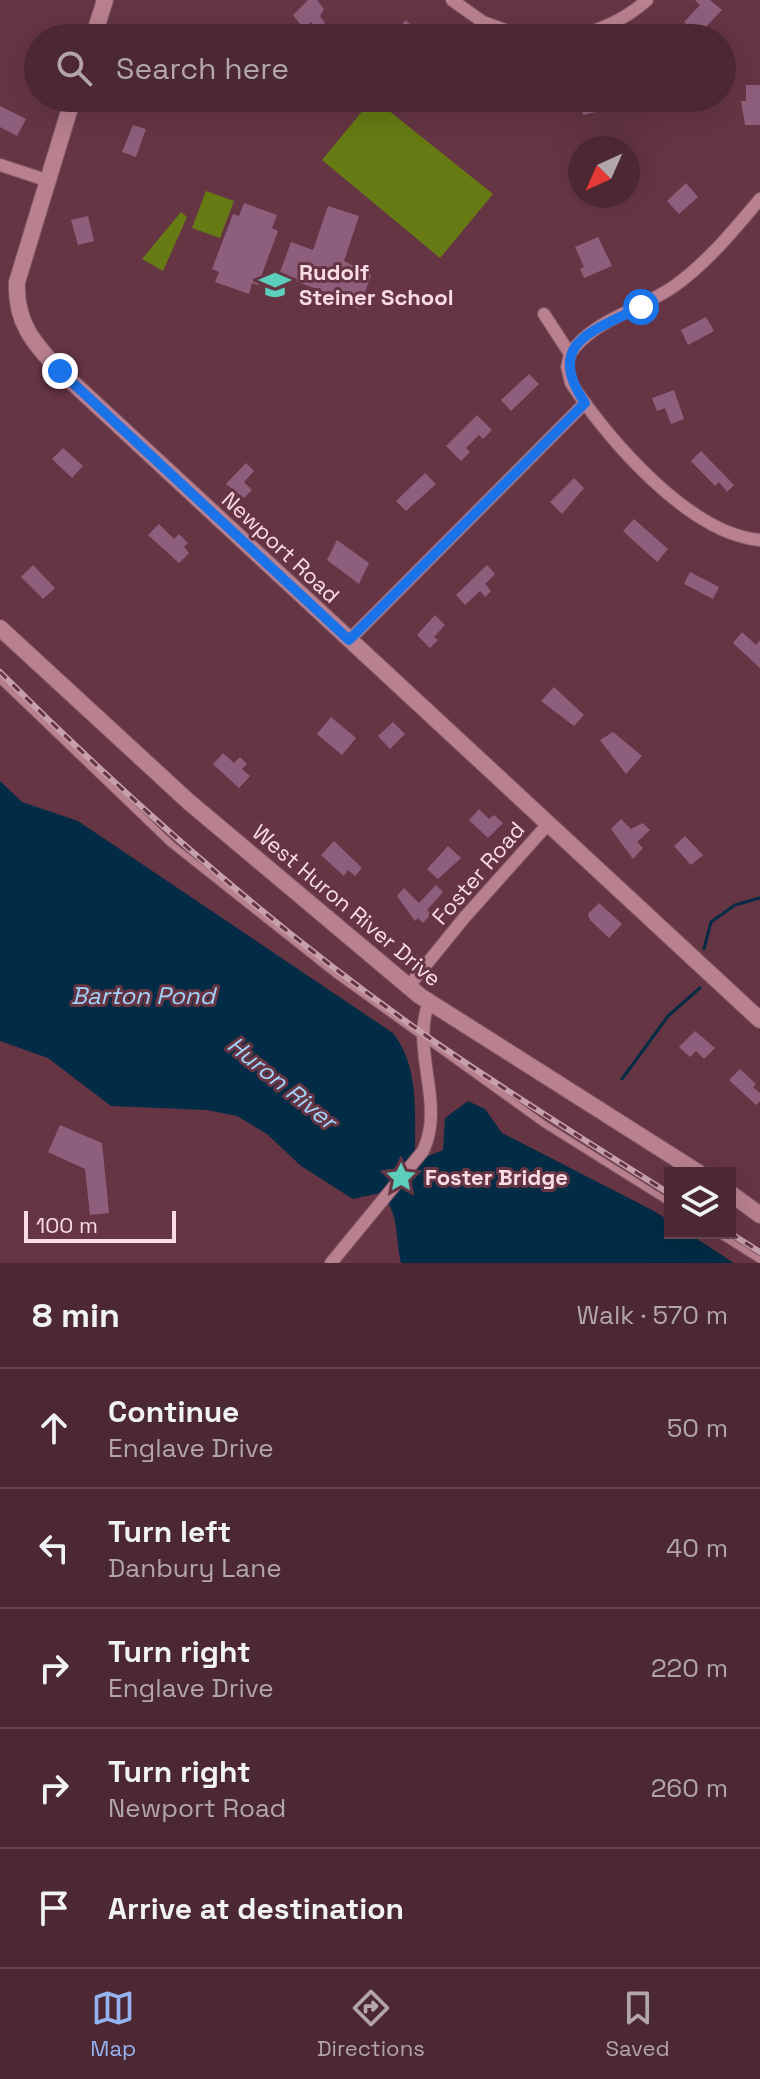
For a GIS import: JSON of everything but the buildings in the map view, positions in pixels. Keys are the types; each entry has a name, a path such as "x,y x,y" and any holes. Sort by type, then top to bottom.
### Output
{"street":[{"path":"97,24 105,0"},
{"path":"452,0 489,24"},
{"path":"610,24 647,0"},
{"name":"Newport Road","path":"68,112 17,282 16,301 27,333 60,371 760,1020"},
{"path":"0,165 46,180"},
{"path":"760,199 699,266 675,286 589,334 570,354 568,374 585,403 676,501 740,538 760,540"},
{"path":"544,314 570,354"},
{"path":"349,640 585,403"},
{"name":"West Huron River Drive","path":"0,628 201,812 408,987 690,1167"},
{"name":"Foster Road","path":"408,987 548,824"},
{"path":"331,1263 423,1151 432,1123 423,1040 429,1002"},
{"path":"736,1195 760,1198"},
{"path":"736,1198 760,1215"}],"lane":[{"path":"0,680 171,844 423,1040 544,1124 664,1199"},
{"path":"727,1239 760,1260"}],"green space":[{"path":"361,112 390,112 493,194 440,258 322,160"},
{"path":"206,191 234,201 220,238 192,228"},
{"path":"181,212 187,217 163,271 142,259"}],"water":[{"name":"Barton Pond","path":"0,781 22,802 78,821 393,1033 411,1075 415,1105 415,1151 423,1158 443,1150 445,1118 468,1101 485,1109 502,1133 664,1217 664,1239 697,1239 734,1263 401,1263 394,1217 380,1193 353,1199 301,1166 267,1134 237,1116 207,1110 111,1106 48,1058 0,1041"}],"waterway":[{"path":"704,949 711,922 735,905 760,898"},
{"path":"622,1079 668,1016 700,988"}],"railway":[{"path":"0,672 152,816 313,952 455,1056 664,1190"},
{"path":"736,1237 760,1252"}],"place":[{"name":"Rudolf Steiner School","path":"275,285"},
{"name":"Foster Bridge","path":"401,1177"}],"route":[{"path":"60,371 349,640 585,403 568,374 568,359 575,346 589,334 641,307"}],"water label":[{"name":"Huron River","path":"282,1083"}]}
